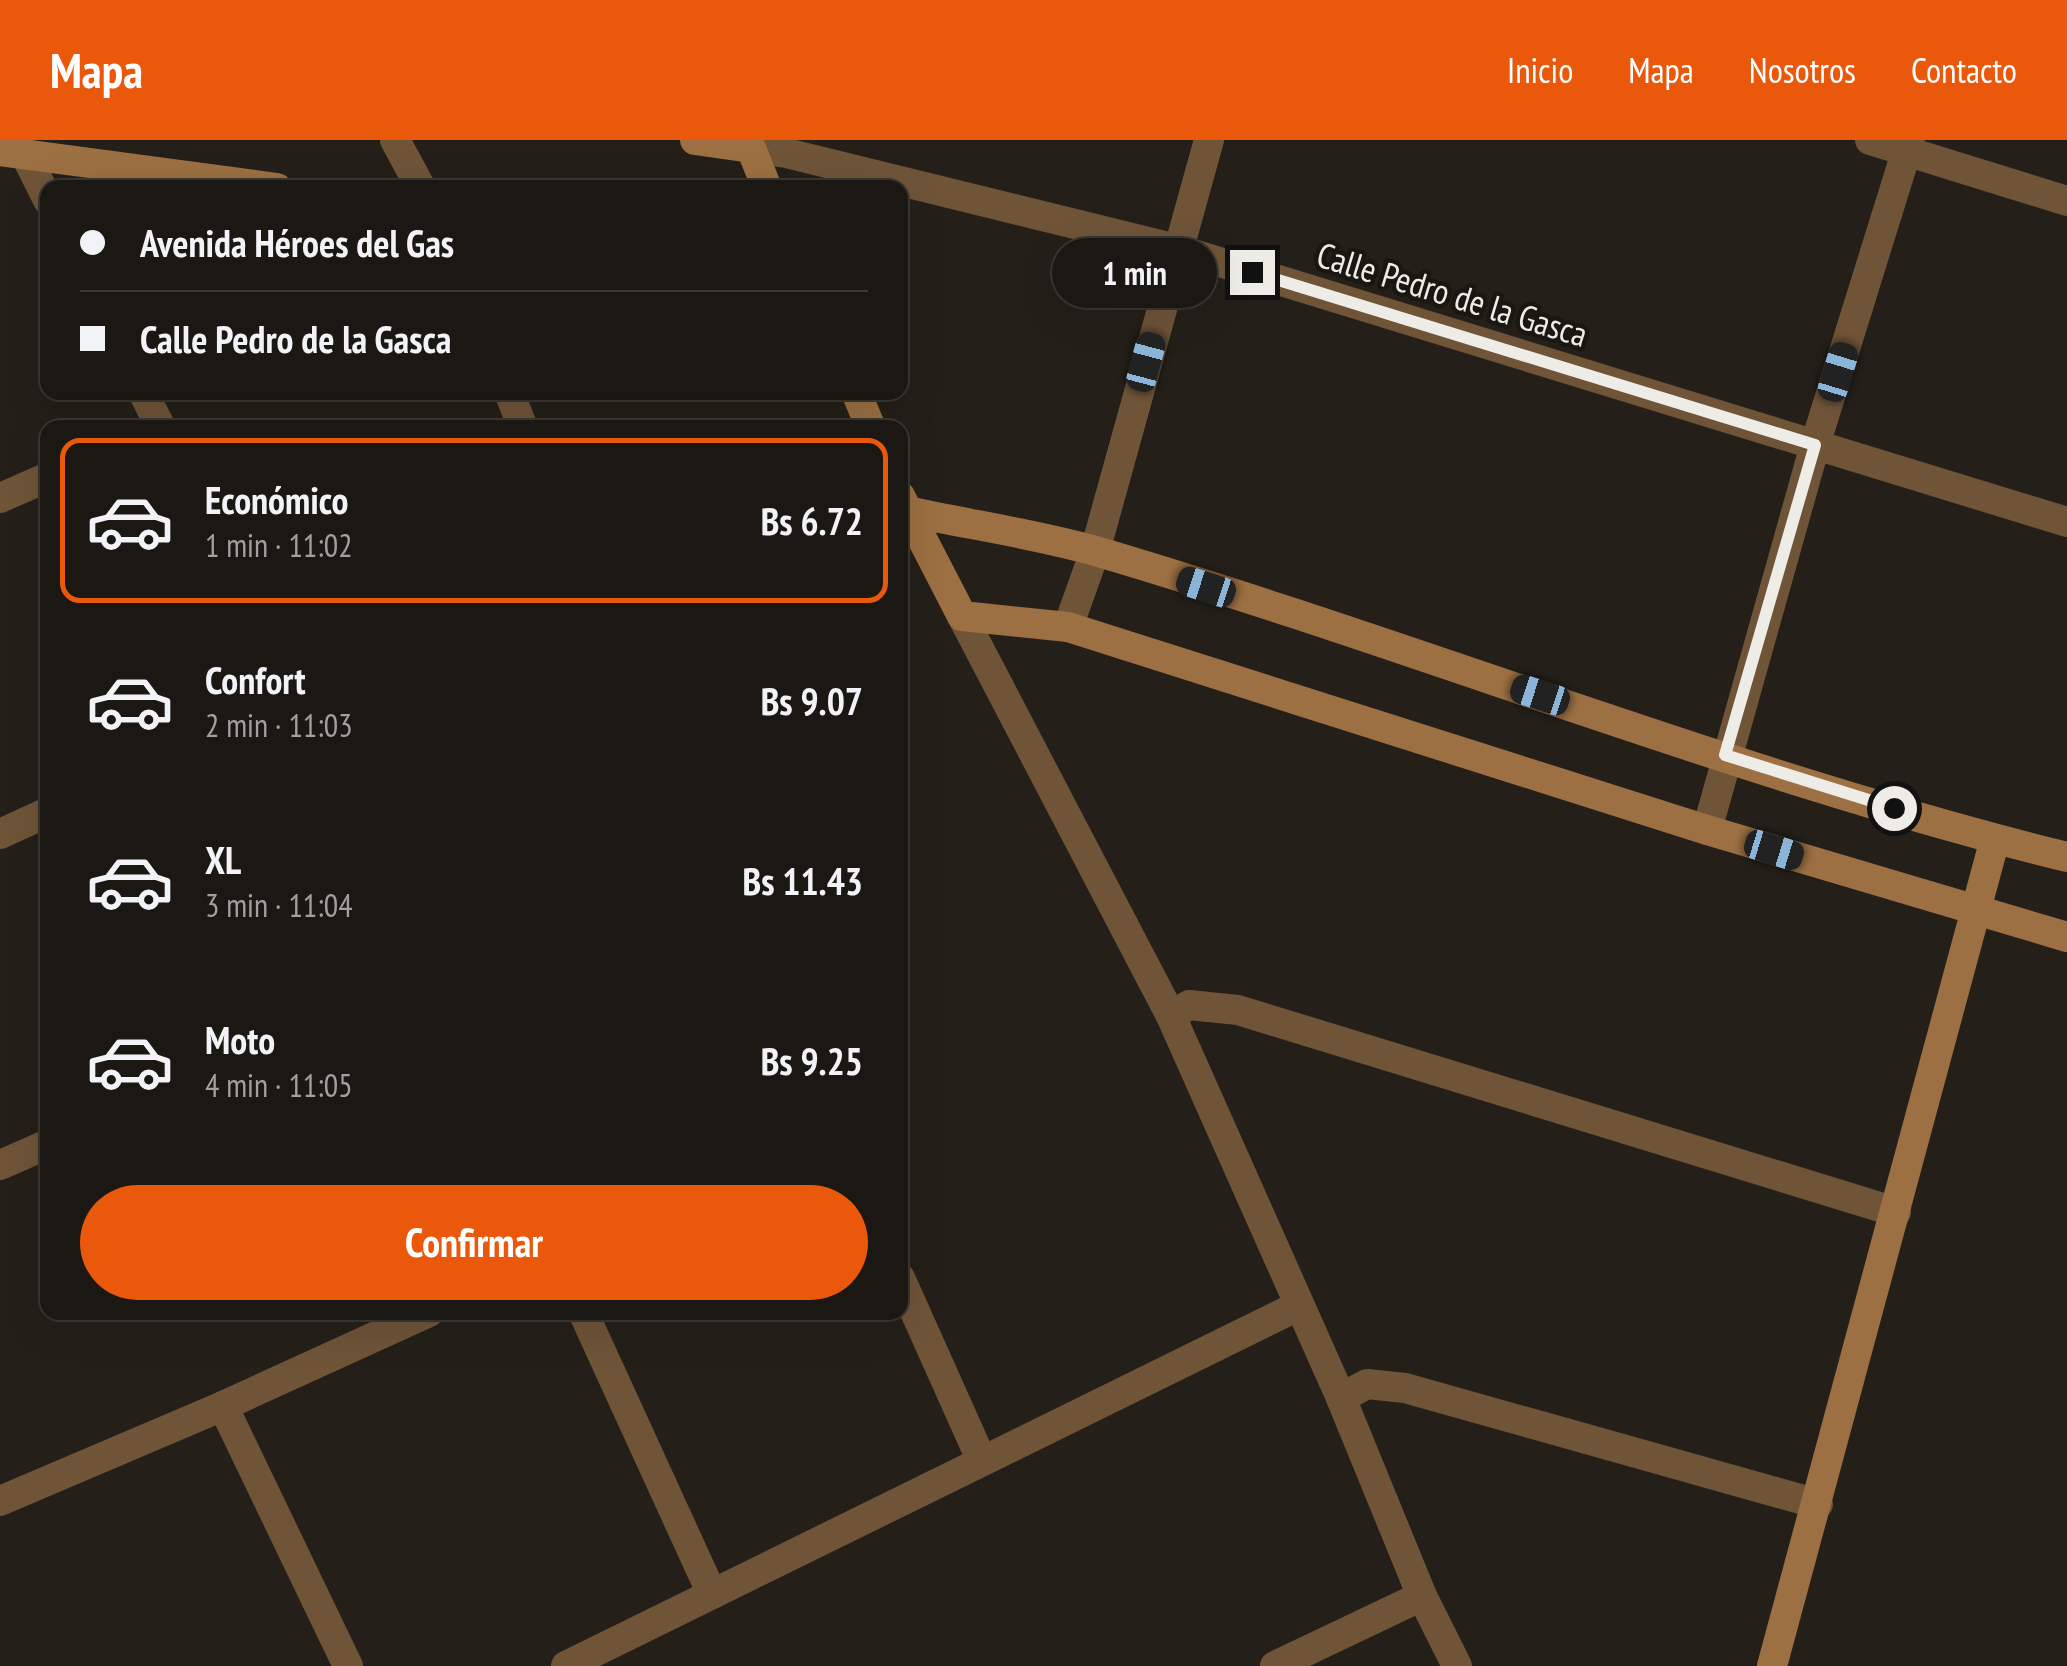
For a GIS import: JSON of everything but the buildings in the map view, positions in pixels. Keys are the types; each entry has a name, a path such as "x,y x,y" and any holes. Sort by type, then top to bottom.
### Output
{"street":[{"path":"395,140 417,180"},
{"path":"696,140 748,144 764,180"},
{"path":"1068,627 1095,551 1209,140"},
{"path":"1870,140 1909,146 2067,200"},
{"name":"Calle Pedro de la Gasca","path":"748,144 899,180"},
{"path":"1707,830 1815,445 1909,146"},
{"path":"14,148 224,180"},
{"path":"14,148 40,188"},
{"name":"Calle Pedro de la Gasca","path":"908,182 1177,249 2067,522"},
{"path":"0,498 40,480"},
{"path":"908,505 1095,551 1725,755 1995,839 2067,857"},
{"path":"908,513 1171,1016 1341,1398 1422,1596 1457,1666"},
{"path":"962,616 1068,627 1707,830 2067,937"},
{"path":"0,834 40,816"},
{"path":"1772,1666 1995,839"},
{"path":"1171,1016 1189,1005 1238,1010 1896,1212"},
{"path":"0,1166 40,1148"},
{"path":"908,1296 981,1459"},
{"path":"566,1666 1298,1306"},
{"path":"0,1501 411,1320"},
{"path":"587,1320 712,1594"},
{"path":"1341,1398 1367,1384 1405,1388 1818,1504"},
{"path":"222,1406 348,1666"},
{"path":"1275,1666 1422,1596"}],"route":[{"path":"1252,272 1815,445 1725,755 1894,808"}]}
